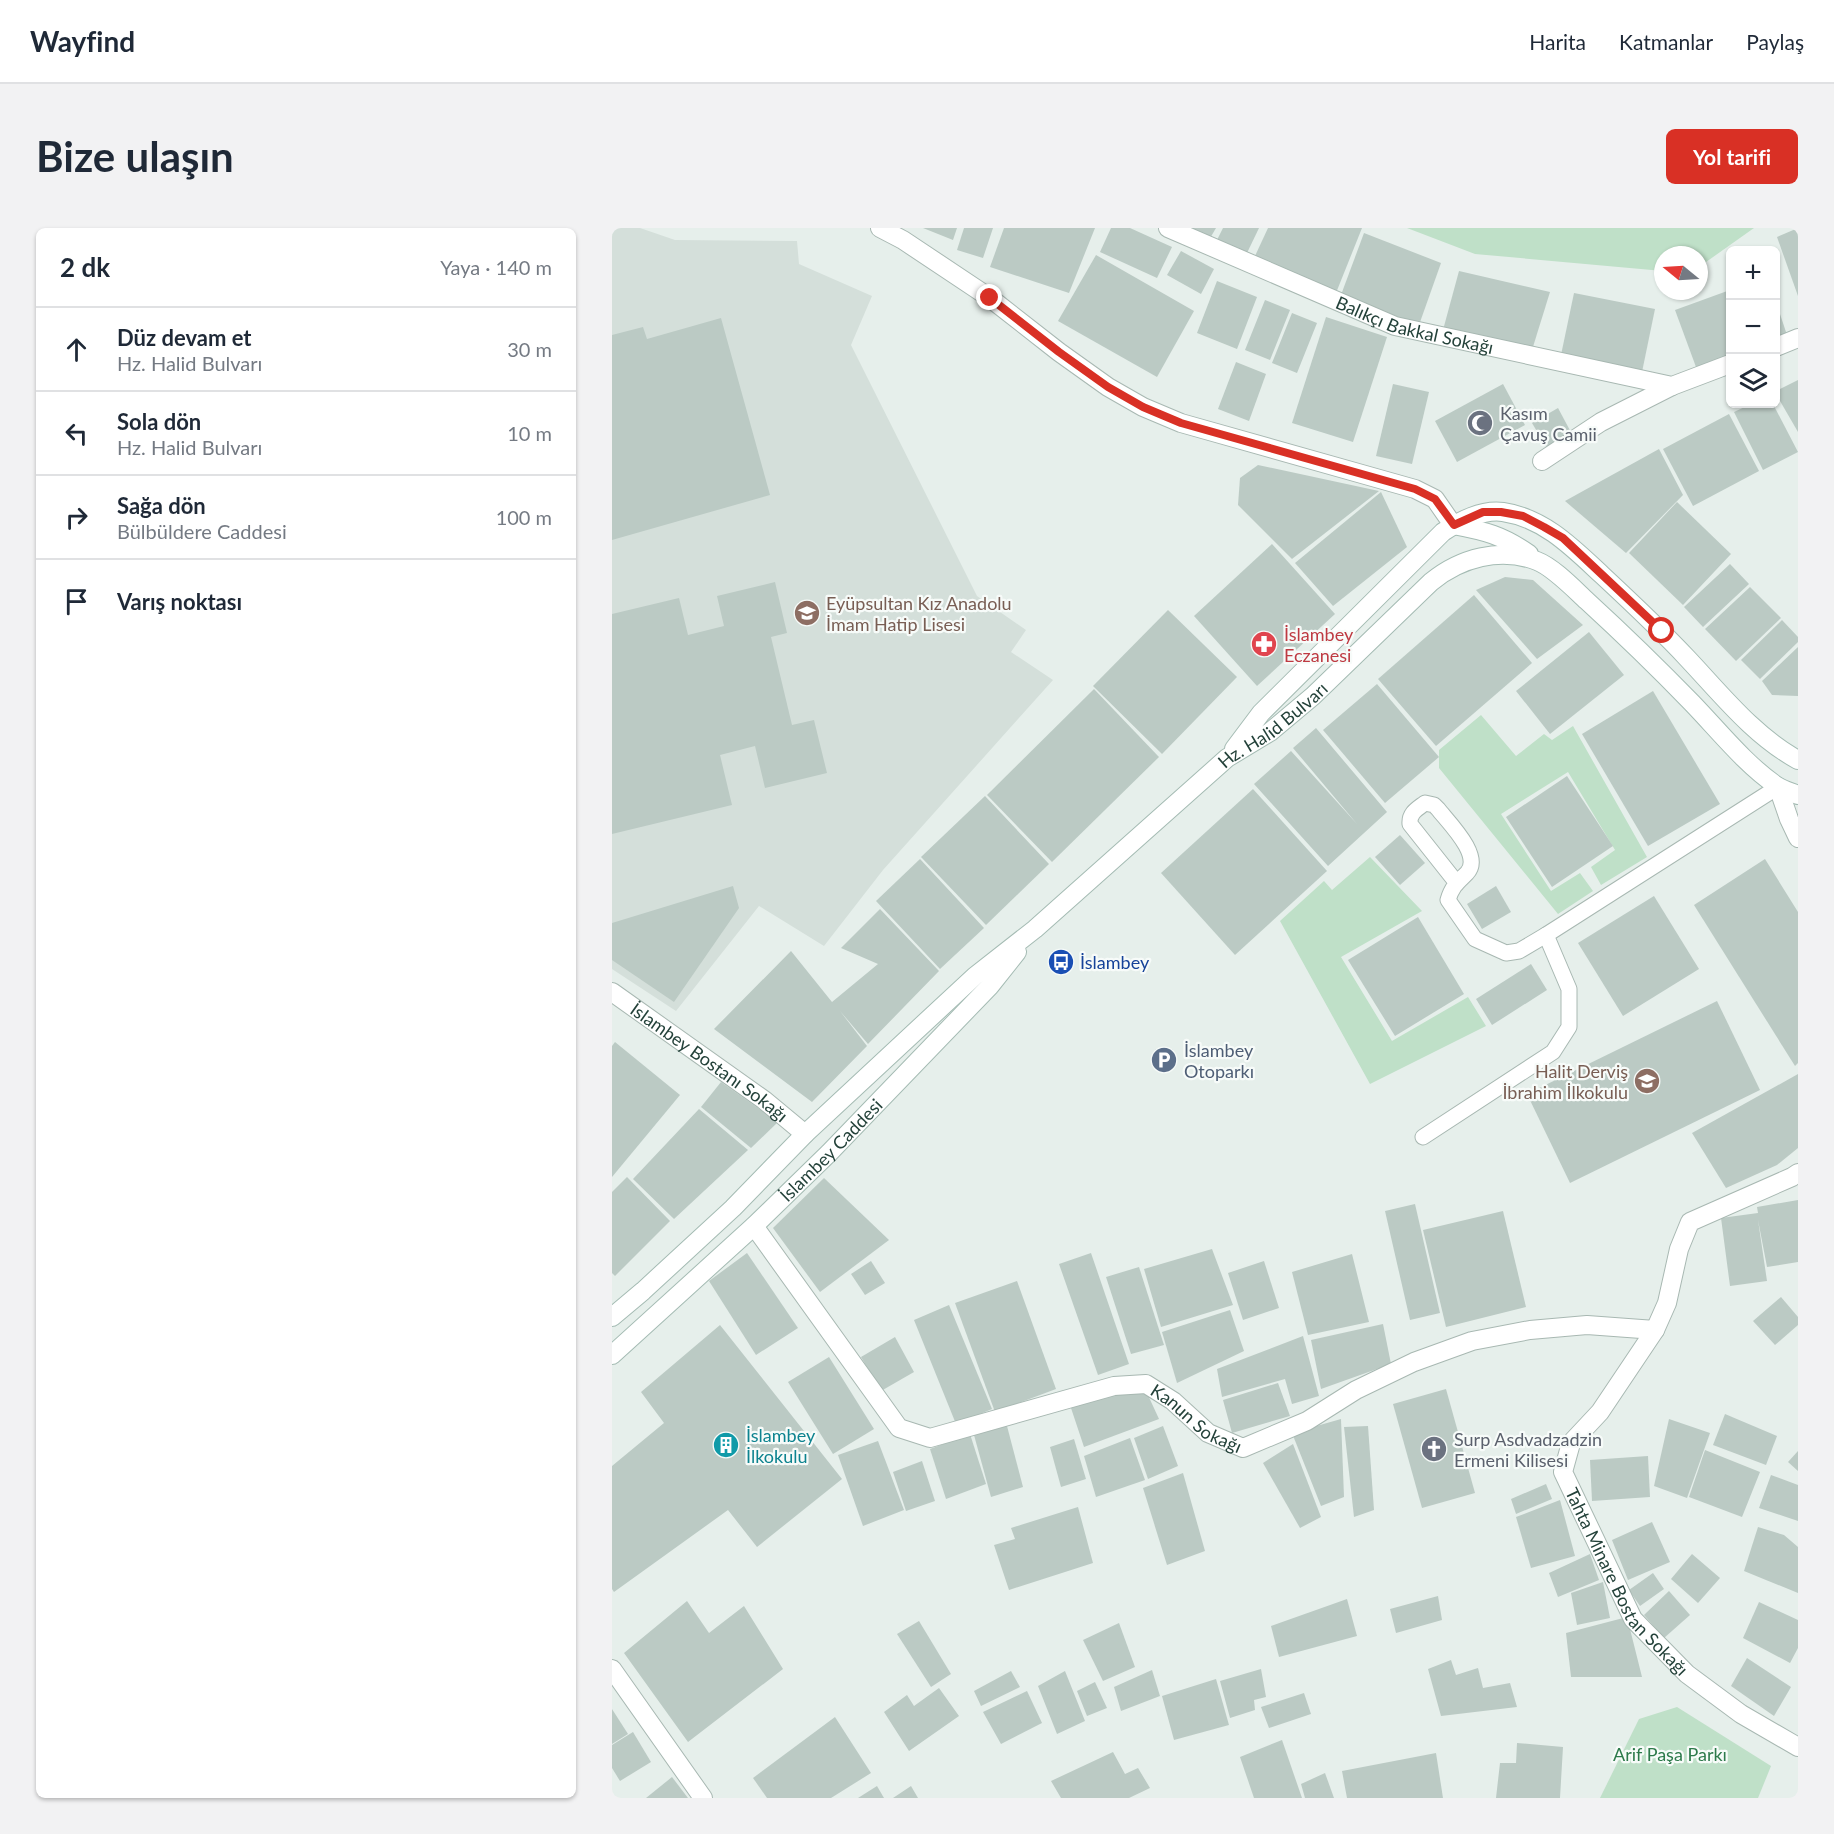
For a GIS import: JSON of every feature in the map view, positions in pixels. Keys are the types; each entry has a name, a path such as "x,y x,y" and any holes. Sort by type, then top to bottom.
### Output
{"street":[{"path":"880,228 903,240 990,298 1108,387 1143,407 1181,423 1415,489 1435,499 1454,525 1489,531 1516,545 1540,562"},
{"name":"Balıkçı Bakkal Sokağı","path":"1173,230 1395,326 1672,386"},
{"path":"1780,345 1798,338"},
{"path":"1542,461 1601,422 1672,386 1726,366"},
{"name":"Hz. Halid Bulvarı","path":"1227,758 1261,713 1427,546 1454,525 1483,512 1501,512 1523,516 1563,538 1662,631 1763,736 1798,761"},
{"name":"Hz. Halid Bulvarı","path":"1227,758 1270,732 1313,696 1445,570 1464,561 1511,554 1540,562 1575,590 1631,641 1743,757 1778,787 1798,795"},
{"name":"İslambey Caddesi","path":"612,1317 732,1208 805,1134 975,976 1035,929 1227,758"},
{"path":"1798,761 1778,787 1798,838"},
{"name":"İslambey Caddesi","path":"612,1354 754,1226 829,1153 990,986 1035,929"},
{"name":"İslambey Bostanı Sokağı","path":"612,992 764,1100 829,1153"},
{"name":"Tahta Minare Bostan Sokağı","path":"1798,1173 1792,1178 1690,1222 1679,1249 1667,1303 1655,1330 1600,1412 1571,1443 1563,1472 1633,1619 1687,1674 1741,1714 1798,1747"},
{"name":"Kanun Sokağı","path":"754,1226 899,1428 930,1438 1114,1386 1146,1383 1173,1401 1208,1433 1243,1448 1307,1421 1356,1390 1414,1362 1472,1341 1530,1330 1587,1325 1655,1330"},
{"path":"612,1669 703,1798"}],"lane":[{"path":"1456,882 1410,824 1413,813 1425,803 1438,808 1470,851 1469,872 1456,882 1450,891 1448,900 1475,939 1506,953 1518,951 1546,935 1778,787"},
{"path":"1423,1137 1553,1052 1569,1026 1569,989 1546,935"}],"shaded area":[{"name":"Eyüpsultan Kız Anadolu İmam Hatip Lisesi","path":"612,228 640,228 675,240 797,241 799,264 872,296 851,345 977,596 1026,630 1011,652 1053,680 883,870 824,946 759,906 676,1011 612,969"}],"green space":[{"path":"1407,228 1754,228 1708,261 1708,246 1654,246 1654,270 1475,254"},
{"path":"1481,715 1516,756 1544,734 1552,740 1573,726 1647,857 1601,885 1591,867 1615,850 1568,772 1501,814 1551,891 1580,873 1593,891 1558,914 1439,768 1439,750"},
{"path":"1370,857 1422,911 1341,957 1392,1041 1468,997 1486,1026 1370,1084 1280,921 1324,881 1332,890"},
{"name":"Arif Paşa Parkı","path":"1677,1707 1771,1766 1758,1798 1600,1798 1639,1719"}],"building":[{"path":"923,228 957,228 953,240"},
{"path":"964,228 993,228 983,258 957,250"},
{"path":"1004,228 1095,228 1069,293 990,267"},
{"path":"1111,228 1130,228 1172,247 1157,278 1100,252"},
{"path":"1188,228 1216,228 1209,240"},
{"path":"1223,228 1259,228 1247,253 1217,240"},
{"path":"1268,228 1362,228 1336,293 1255,256"},
{"path":"1798,228 1798,296 1777,237"},
{"path":"1364,233 1441,263 1419,325 1341,295"},
{"path":"1181,251 1214,269 1201,294 1167,275"},
{"path":"1096,255 1194,311 1157,377 1058,321"},
{"path":"1459,271 1550,292 1532,350 1443,330"},
{"path":"1217,281 1257,297 1237,349 1197,333"},
{"path":"1726,291 1726,356 1696,367 1675,310 1708,300 1708,298"},
{"path":"1574,293 1655,309 1642,372 1561,355"},
{"path":"1265,300 1290,310 1270,360 1245,350"},
{"path":"1292,313 1317,323 1297,373 1272,363"},
{"path":"1780,314 1787,335 1780,338"},
{"path":"1326,317 1387,337 1353,442 1292,423"},
{"path":"721,318 770,495 612,540 612,335 643,327 647,339"},
{"path":"1236,362 1266,374 1249,421 1218,409"},
{"path":"1798,380 1798,432 1780,401 1780,389"},
{"path":"1393,384 1429,392 1412,464 1376,456"},
{"name":"Kasım Çavuş Camii","path":"1503,384 1525,425 1457,462 1435,421"},
{"path":"1558,408 1573,436 1548,450 1532,423"},
{"path":"1742,408 1775,408 1798,452 1763,470 1734,412"},
{"path":"1729,414 1759,471 1693,506 1663,449"},
{"path":"1659,449 1683,495 1626,553 1565,501"},
{"path":"1258,465 1379,491 1292,559 1238,505 1240,478"},
{"path":"1381,492 1407,547 1333,606 1295,563"},
{"path":"1677,502 1731,554 1683,605 1629,553"},
{"path":"1272,544 1335,614 1257,686 1194,616"},
{"path":"1730,564 1749,584 1703,627 1684,607"},
{"path":"1505,577 1533,580 1583,625 1537,659 1476,590"},
{"path":"775,582 787,633 771,637 792,725 814,720 827,773 765,788 755,746 720,755 732,805 612,834 612,614 679,598 688,635 724,626 717,596"},
{"path":"1750,587 1781,618 1736,661 1705,629"},
{"path":"1474,595 1532,663 1436,746 1378,679"},
{"path":"1168,610 1237,677 1162,754 1093,686"},
{"path":"1782,620 1798,637 1798,642 1760,679 1741,660"},
{"path":"1589,632 1624,675 1550,734 1516,691"},
{"path":"1798,647 1798,696 1772,695 1762,681"},
{"path":"1377,684 1439,757 1385,803 1323,730"},
{"path":"1094,689 1159,757 1052,862 987,795"},
{"path":"1653,691 1720,804 1648,846 1582,734"},
{"path":"1316,728 1387,812 1328,866 1254,784 1291,751 1357,824 1293,748"},
{"path":"1567,776 1613,846 1552,887 1506,817"},
{"path":"1253,789 1327,871 1235,955 1161,873"},
{"path":"985,796 1049,864 986,925 921,857"},
{"path":"1400,835 1425,863 1400,885 1375,857"},
{"path":"920,859 984,928 940,969 876,901"},
{"path":"1765,859 1798,912 1798,1063 1795,1066 1694,905"},
{"path":"733,886 739,908 674,1002 612,960 612,923"},
{"path":"1496,886 1511,912 1482,929 1467,904"},
{"path":"1654,896 1699,969 1623,1016 1578,943"},
{"path":"880,909 939,971 868,1044 840,1011 867,1046 812,1102 714,1029 791,951 832,1002 878,964 841,948"},
{"path":"1418,917 1464,994 1395,1036 1348,960"},
{"path":"1531,964 1547,990 1492,1025 1476,999"},
{"path":"1717,1001 1760,1090 1570,1183 1527,1094"},
{"path":"615,1042 680,1095 612,1177 612,1046"},
{"path":"1798,1074 1798,1148 1777,1165 1726,1188 1692,1133"},
{"path":"721,1082 778,1122 751,1148 701,1107"},
{"path":"699,1109 748,1150 674,1219 633,1179"},
{"path":"627,1177 670,1221 615,1276 612,1273 612,1192"},
{"path":"824,1178 889,1240 820,1292 773,1228"},
{"path":"1798,1200 1798,1262 1767,1267 1758,1220 1767,1281 1730,1286 1721,1218 1758,1213 1757,1207"},
{"path":"1415,1204 1440,1313 1410,1320 1385,1211"},
{"path":"1503,1211 1526,1307 1446,1327 1423,1230"},
{"path":"1212,1249 1233,1305 1161,1327 1144,1269"},
{"path":"747,1253 798,1328 756,1355 709,1281"},
{"path":"1091,1253 1129,1364 1098,1375 1059,1264"},
{"path":"1352,1254 1369,1322 1308,1335 1292,1272"},
{"path":"871,1261 885,1283 865,1295 851,1274"},
{"path":"1264,1261 1279,1308 1243,1320 1228,1273"},
{"path":"1139,1267 1164,1345 1131,1354 1106,1277"},
{"path":"1017,1281 1056,1389 995,1412 955,1303"},
{"path":"1781,1297 1798,1317 1798,1325 1775,1345 1753,1321"},
{"path":"949,1305 992,1409 956,1424 914,1320"},
{"path":"1230,1310 1244,1351 1177,1383 1162,1332"},
{"path":"1383,1324 1391,1364 1321,1389 1311,1340"},
{"name":"İslambey İlkokulu","path":"720,1325 842,1479 757,1547 728,1510 614,1592 612,1589 612,1466 664,1423 641,1392"},
{"path":"1303,1336 1319,1396 1292,1404 1285,1379 1222,1397 1217,1369"},
{"path":"895,1337 914,1372 881,1391 861,1357"},
{"path":"829,1357 874,1429 833,1454 788,1382"},
{"path":"1278,1383 1290,1416 1232,1433 1223,1400"},
{"name":"Surp Asdvadzadzin Ermeni Kilisesi","path":"1446,1389 1475,1493 1422,1508 1393,1404"},
{"path":"1116,1390 1147,1393 1159,1419 1084,1447 1070,1405"},
{"path":"1725,1414 1777,1436 1766,1465 1713,1445"},
{"path":"1341,1419 1344,1497 1321,1506 1292,1433"},
{"path":"1669,1419 1710,1433 1687,1498 1654,1486"},
{"path":"1007,1426 1023,1487 991,1497 974,1435"},
{"path":"1163,1426 1178,1466 1148,1479 1134,1438"},
{"path":"1368,1426 1374,1510 1354,1517 1344,1427"},
{"path":"970,1434 986,1484 946,1499 930,1449"},
{"path":"1130,1438 1145,1480 1096,1497 1084,1456"},
{"path":"1074,1439 1086,1479 1061,1487 1050,1447"},
{"path":"878,1441 904,1510 863,1526 838,1455"},
{"path":"1293,1444 1321,1517 1300,1528 1263,1463"},
{"path":"1705,1450 1760,1472 1742,1517 1689,1497"},
{"path":"1798,1451 1798,1471 1788,1462"},
{"path":"1648,1456 1650,1497 1592,1501 1590,1460"},
{"path":"922,1461 935,1501 906,1511 893,1472"},
{"path":"1183,1473 1205,1551 1167,1565 1143,1488"},
{"path":"1771,1475 1798,1485 1798,1521 1759,1508"},
{"path":"1546,1484 1552,1499 1516,1514 1511,1499"},
{"path":"1560,1500 1575,1556 1531,1568 1516,1517"},
{"path":"1078,1507 1093,1563 1009,1590 994,1545 1015,1539 1011,1528"},
{"path":"1652,1522 1670,1562 1628,1580 1612,1540"},
{"path":"1758,1527 1784,1535 1798,1547 1798,1593 1744,1571"},
{"path":"1590,1554 1599,1580 1558,1597 1549,1573"},
{"path":"1692,1554 1720,1578 1698,1603 1671,1579"},
{"path":"1653,1573 1664,1589 1640,1606 1629,1590"},
{"path":"1603,1582 1610,1618 1577,1625 1571,1593"},
{"path":"1669,1591 1690,1615 1664,1638 1644,1615"},
{"path":"1438,1596 1442,1620 1396,1633 1390,1609"},
{"path":"1347,1599 1357,1636 1279,1657 1271,1626"},
{"path":"687,1601 709,1633 744,1606 783,1669 688,1742 624,1653"},
{"path":"1759,1602 1798,1620 1798,1648 1790,1663 1743,1638"},
{"path":"1627,1617 1642,1677 1571,1677 1566,1633"},
{"path":"919,1621 951,1674 931,1687 897,1634"},
{"path":"1119,1623 1135,1667 1103,1681 1083,1640"},
{"path":"1747,1658 1791,1687 1774,1716 1731,1686"},
{"path":"1451,1660 1456,1675 1478,1668 1483,1688 1510,1683 1517,1707 1441,1716 1428,1669"},
{"path":"1261,1669 1266,1697 1254,1700 1255,1710 1230,1718 1220,1681"},
{"path":"1152,1670 1160,1696 1121,1711 1114,1687"},
{"path":"1011,1671 1020,1687 981,1706 974,1691"},
{"path":"1065,1671 1085,1721 1057,1734 1038,1686"},
{"path":"1216,1679 1229,1725 1174,1740 1162,1696"},
{"path":"1095,1682 1107,1708 1087,1716 1077,1691"},
{"path":"939,1688 959,1716 909,1751 884,1712 907,1695 914,1706"},
{"path":"1027,1691 1042,1723 1001,1744 983,1712"},
{"path":"1304,1693 1311,1714 1269,1728 1261,1707"},
{"path":"612,1709 628,1734 612,1744"},
{"path":"835,1717 871,1773 831,1798 767,1798 753,1778"},
{"path":"633,1732 651,1762 620,1781 612,1768 612,1745"},
{"path":"1282,1740 1302,1798 1254,1798 1240,1757"},
{"path":"1517,1743 1563,1747 1560,1798 1496,1798 1500,1763 1516,1763"},
{"path":"1113,1752 1125,1774 1138,1768 1150,1788 1129,1798 1061,1798 1051,1781"},
{"path":"1436,1753 1443,1798 1347,1798 1342,1771"},
{"path":"1325,1773 1334,1798 1305,1798 1301,1784"},
{"path":"672,1777 688,1798 646,1798"},
{"path":"877,1786 884,1798 858,1798"},
{"path":"911,1786 918,1798 893,1798"}],"place":[{"name":"Kasım Çavuş Camii","path":"1480,423"},
{"name":"Eyüpsultan Kız Anadolu İmam Hatip Lisesi","path":"807,613"},
{"name":"İslambey Eczanesi","path":"1264,644"},
{"name":"İslambey","path":"1061,962"},
{"name":"İslambey Otoparkı","path":"1164,1060"},
{"name":"Halit Derviş İbrahim İlkokulu","path":"1647,1081"},
{"name":"İslambey İlkokulu","path":"726,1445"},
{"name":"Surp Asdvadzadzin Ermeni Kilisesi","path":"1434,1449"}],"route":[{"path":"990,298 1108,387 1143,407 1181,423 1415,489 1435,499 1454,525 1483,512 1523,516 1563,538 1662,631"}]}
